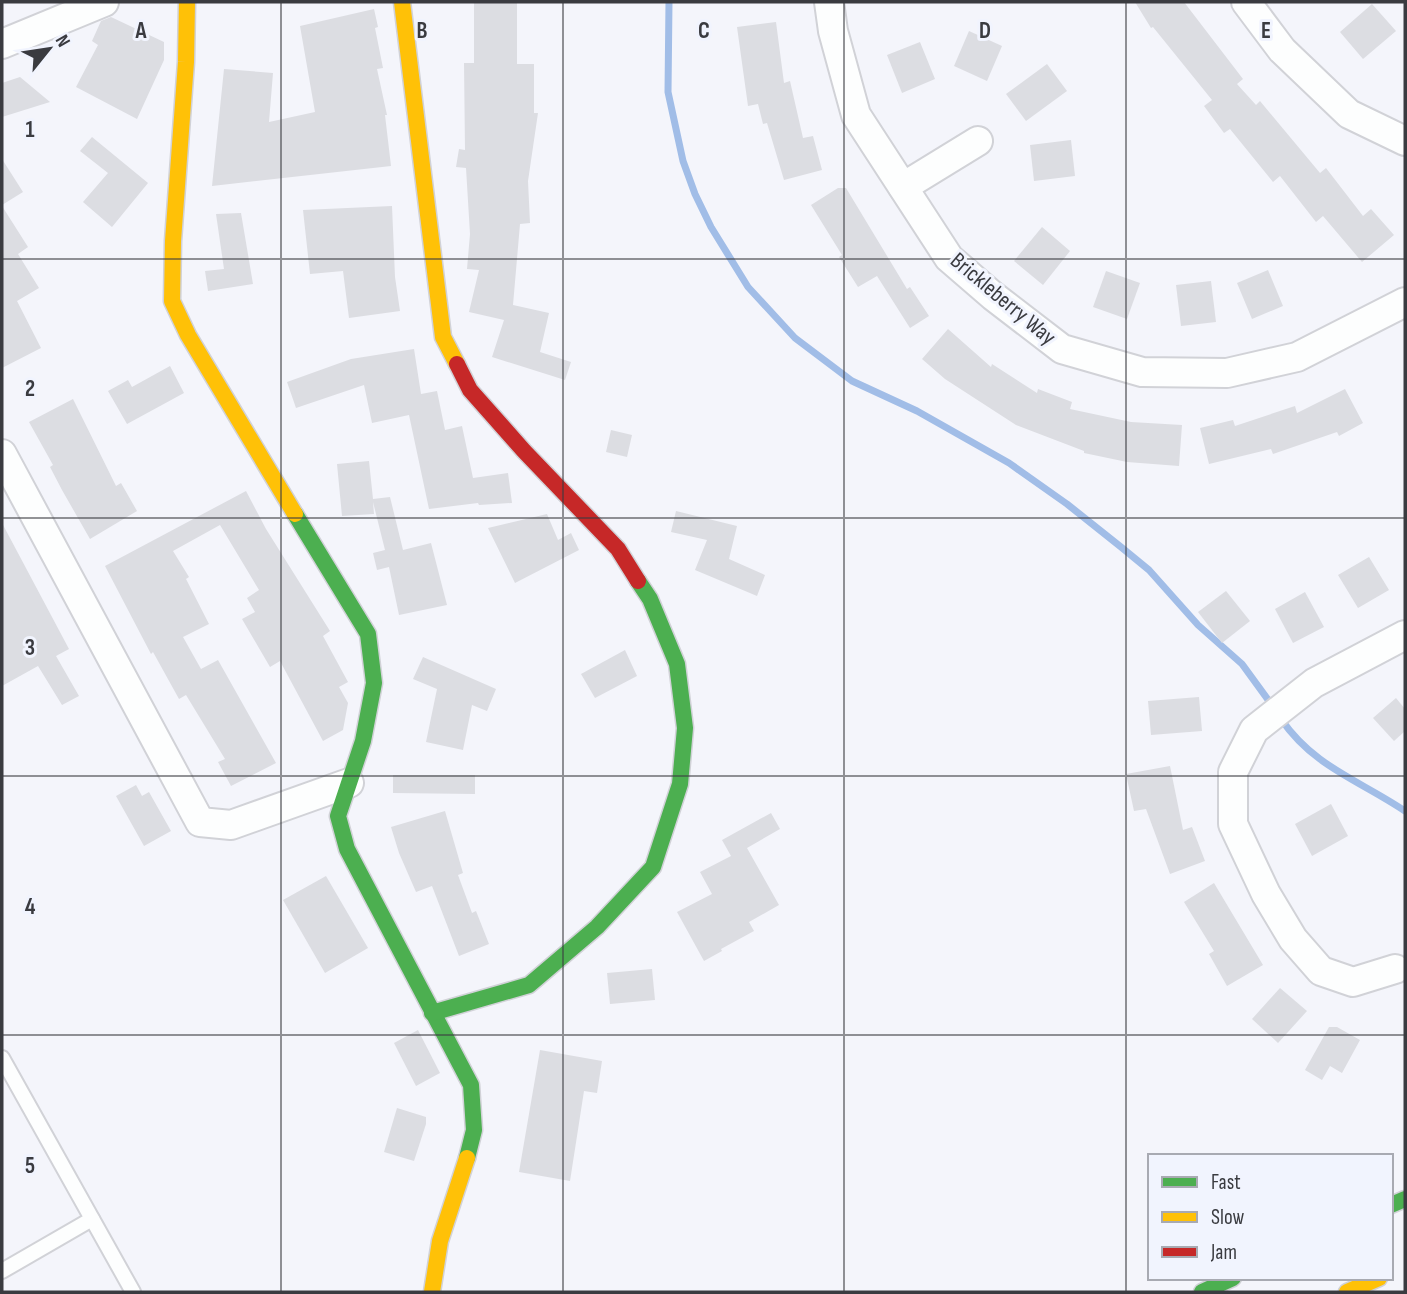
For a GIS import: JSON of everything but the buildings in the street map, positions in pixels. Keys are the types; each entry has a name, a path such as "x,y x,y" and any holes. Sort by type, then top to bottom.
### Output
{"street":[{"path":"2,44 104,2"},
{"path":"187,2 172,300 188,335 230,407 368,634 374,683 363,741 338,816 347,849 471,1085 474,1130 440,1241 432,1292"},
{"path":"402,2 443,337 470,390 618,549 650,599 677,664 685,727 680,785 653,867 597,927 529,985 432,1013"},
{"name":"Brickleberry Way","path":"829,2 833,32 856,115 949,258 1062,349 1142,372 1227,373 1297,357 1405,302"},
{"path":"1246,2 1282,50 1349,114 1405,141"},
{"path":"903,187 978,141"},
{"path":"2,454 200,822 231,825 349,783"},
{"path":"1395,969 1353,982 1321,971 1293,939 1266,894 1233,824 1233,772 1254,730 1314,683 1405,635"},
{"path":"1202,1292 1229,1280"},
{"path":"1347,1292 1375,1280"}],"lane":[{"path":"2,1058 133,1292"},
{"path":"2,1271 92,1219"}],"waterway":[{"path":"669,2 668,92 683,161 711,227 748,287 795,338 852,381 917,411 1009,463 1121,547 1149,570 1198,625 1242,664 1274,708"},
{"path":"1281,719 1294,735 1323,761 1405,811"}],"traffic: fast":[{"path":"295,514 368,634 374,683 363,741 338,816 347,849 471,1085 474,1130 467,1158"},
{"path":"432,1013 529,985 597,927 653,867 680,784 685,728 677,664 650,599 638,581"},
{"path":"1393,1204 1405,1199"},
{"path":"1202,1292 1229,1280"}],"traffic: slow":[{"path":"187,2 172,301 188,335 295,514"},
{"path":"402,2 443,337 457,364"},
{"path":"432,1292 440,1241 467,1158"},
{"path":"1347,1292 1374,1280"}],"traffic: jam":[{"path":"457,364 470,390 618,549 638,581"}]}
